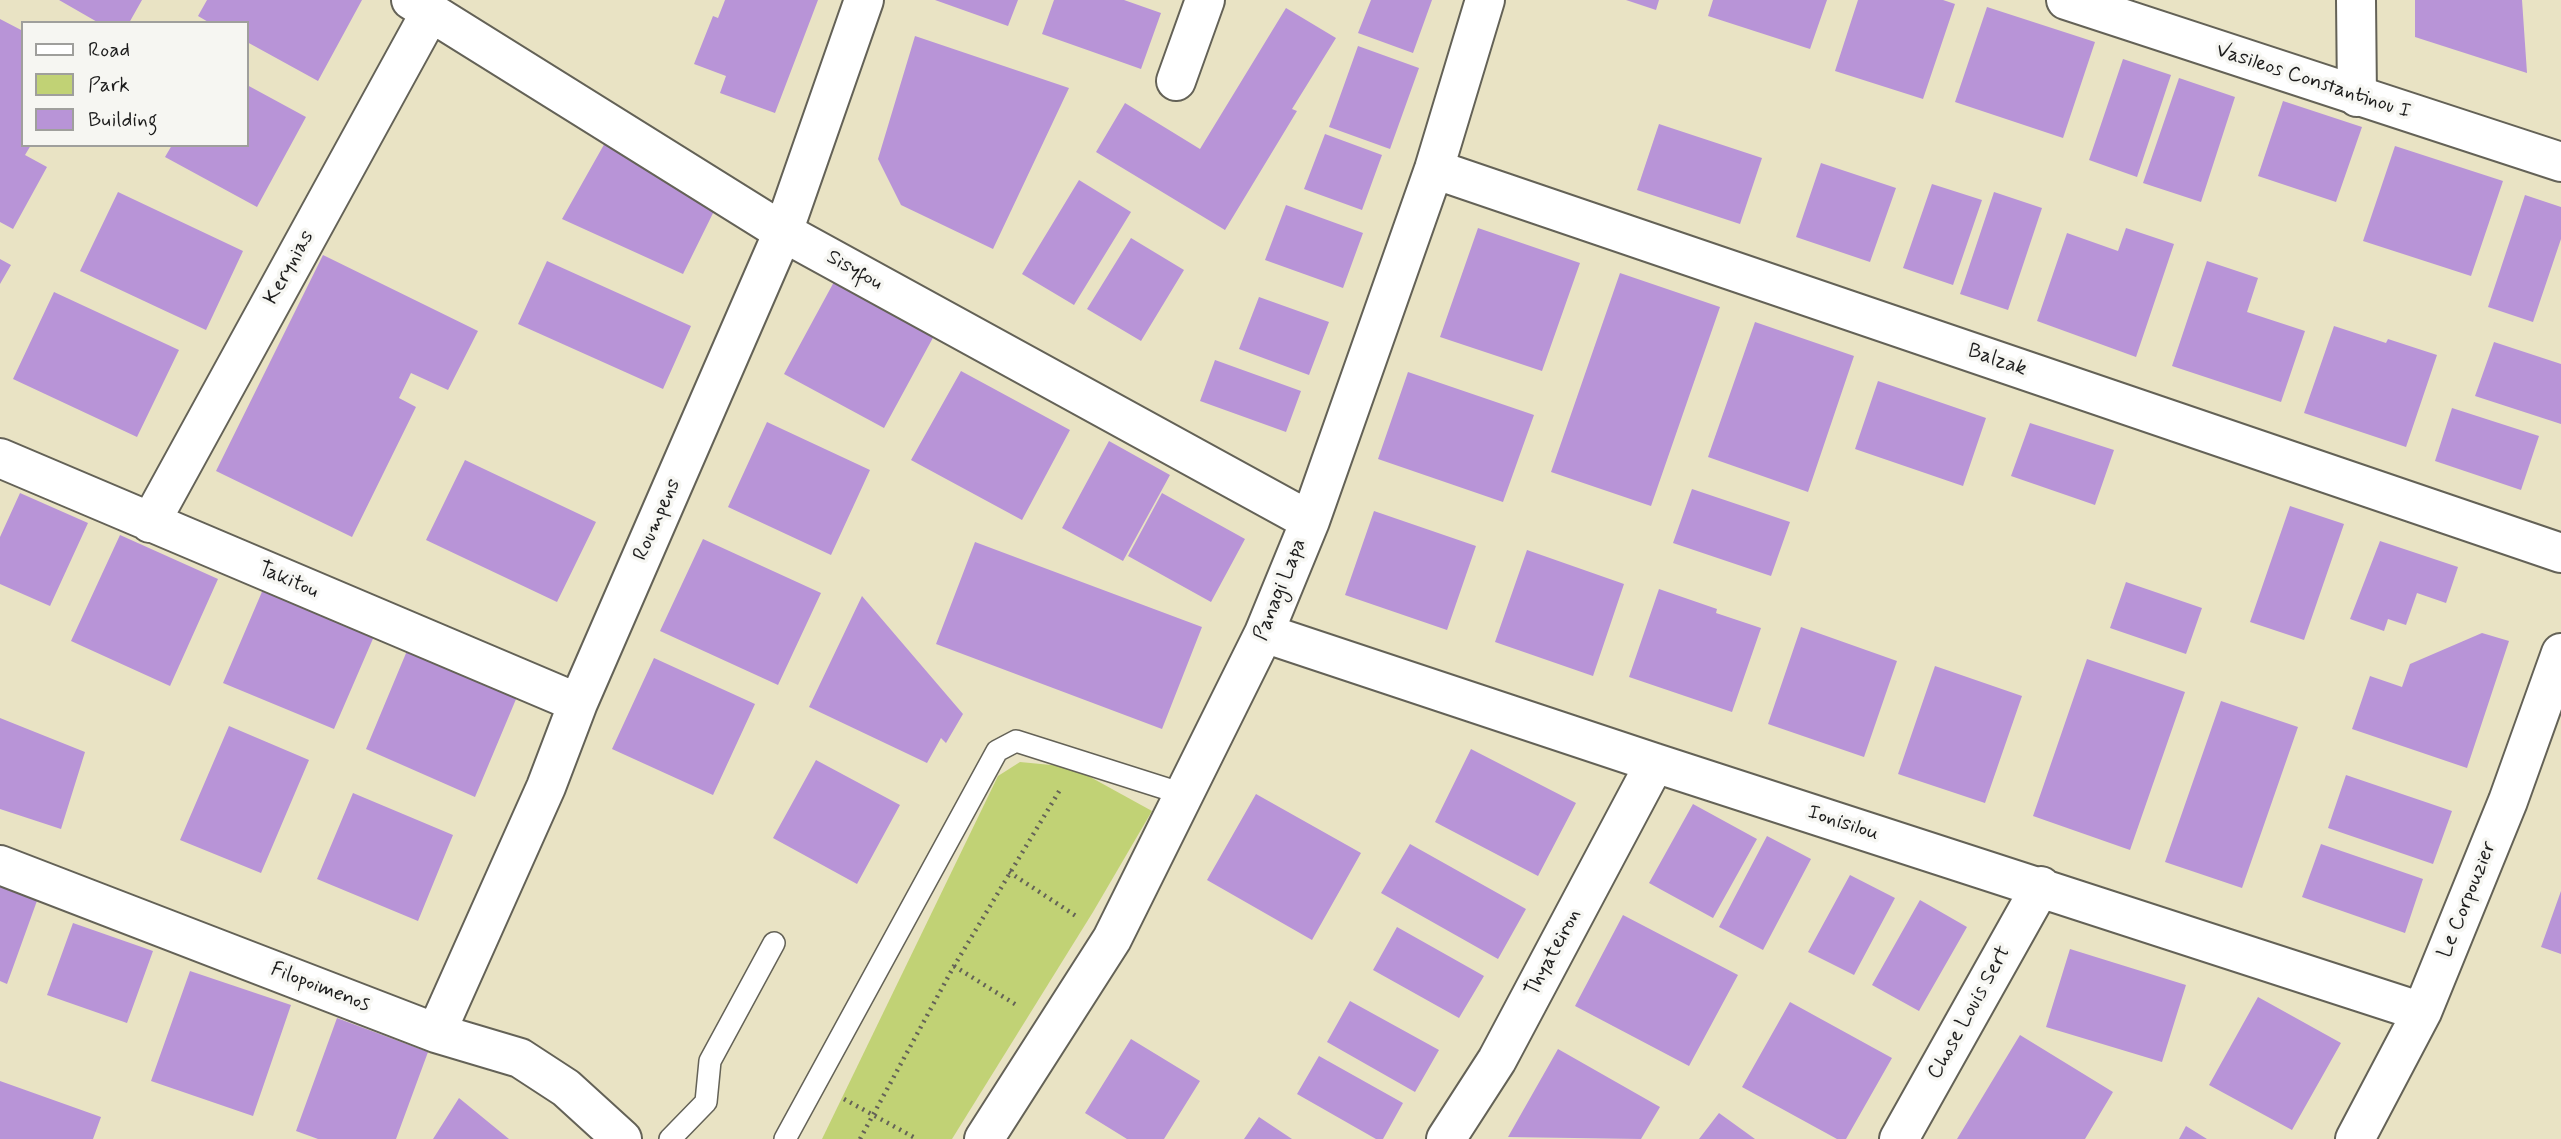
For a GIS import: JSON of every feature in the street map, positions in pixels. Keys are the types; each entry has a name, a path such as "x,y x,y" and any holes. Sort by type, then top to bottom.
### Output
{"street":[{"name":"Roumpens","path":"436,1033 546,787 578,703 783,232 864,0"},
{"path":"1176,81 1205,0"},
{"name":"Panagi Lapa","path":"985,1139 1112,939 1186,795 1264,633 1310,521 1434,169 1485,0"},
{"name":"Vasileos Constantinou I","path":"2066,0 2561,162"},
{"path":"2356,0 2357,97"},
{"name":"Sisyfou","path":"421,6 783,232 1310,521"},
{"name":"Kerynias","path":"150,523 421,6"},
{"name":"Balzak","path":"1434,169 2561,553"},
{"name":"Takitou","path":"0,458 578,703"},
{"name":"Ionisilou","path":"1264,633 1654,764 2422,1012"},
{"name":"Le Corpouzier","path":"2355,1139 2422,1012 2508,801 2561,653"},
{"name":"Thyateiron","path":"1446,1139 1497,1060 1654,764"},
{"name":"Filopoimenos","path":"0,865 436,1033 520,1058 566,1088 622,1139"},
{"name":"Chose Louis Sert","path":"1899,1139 2041,887"}],"lane":[{"path":"785,1139 997,751 1016,741 1186,795"},
{"path":"670,1139 706,1102 710,1061 774,943"}],"path":[{"path":"860,1139 954,966 1077,761"},
{"path":"1009,872 1112,939"},
{"path":"954,966 1056,1029"},
{"path":"816,1084 917,1139"}],"green space":[{"path":"1020,762 1072,767 1152,811 1093,912 952,1139 822,1139 998,776"}],"building":[{"path":"59,0 142,0 130,21 96,21"},
{"path":"207,0 362,0 318,81 248,43 248,21 207,21 198,16"},
{"path":"725,0 818,0 775,113 720,93 726,76 694,64 713,16 718,18"},
{"path":"935,0 1018,0 1008,26"},
{"path":"1054,0 1124,0 1161,13 1141,69 1042,34"},
{"path":"1371,0 1432,0 1413,53 1358,33"},
{"path":"1626,0 1659,0 1656,10"},
{"path":"1713,0 1827,0 1810,49 1708,16"},
{"path":"1858,0 1943,0 1955,4 1923,99 1835,71"},
{"path":"2415,0 2522,0 2527,73 2415,37"},
{"path":"1987,7 2095,42 2063,138 1955,102"},
{"path":"1286,8 1336,38 1292,109 1297,111 1225,230 1096,152 1125,103 1200,149"},
{"path":"0,19 21,30 21,147 30,147 25,155 47,167 13,229 0,222"},
{"path":"915,36 1069,88 993,249 901,205 878,159"},
{"path":"1358,46 1419,68 1390,149 1329,127"},
{"path":"2123,59 2171,75 2137,177 2089,160"},
{"path":"2179,78 2235,97 2201,202 2143,183"},
{"path":"248,86 306,117 257,207 165,157 171,147 248,147"},
{"path":"2283,101 2362,127 2336,202 2258,176"},
{"path":"1659,124 1762,158 1740,224 1637,190"},
{"path":"1325,134 1382,155 1362,210 1304,189"},
{"path":"606,141 718,203 683,274 562,219"},
{"path":"2395,146 2503,181 2471,276 2363,241"},
{"path":"1821,163 1896,188 1870,262 1796,237"},
{"path":"1079,180 1131,212 1074,305 1022,274"},
{"path":"1932,184 1982,200 1953,285 1903,268"},
{"path":"118,192 243,251 206,330 80,271"},
{"path":"1994,192 2042,208 2008,310 1960,294"},
{"path":"2525,195 2561,207 2561,239 2533,322 2488,307"},
{"path":"1286,205 1363,233 1343,288 1265,260"},
{"path":"1478,228 1580,263 1542,371 1440,337"},
{"path":"2126,228 2174,244 2136,357 2037,321 2067,233 2118,251"},
{"path":"1131,238 1184,270 1141,341 1087,309"},
{"path":"323,255 478,331 448,390 411,373 399,398 416,407 352,537 216,471"},
{"path":"0,259 11,265 0,284"},
{"path":"547,261 691,326 663,389 518,324"},
{"path":"2207,261 2258,278 2247,312 2305,331 2281,402 2172,366"},
{"path":"1620,273 1720,307 1651,506 1551,472"},
{"path":"835,280 935,334 884,428 784,374"},
{"path":"54,292 179,350 137,437 13,379"},
{"path":"1259,297 1329,322 1309,375 1239,349"},
{"path":"1755,322 1854,356 1808,492 1708,457"},
{"path":"2334,326 2386,343 2388,339 2437,355 2406,447 2304,413"},
{"path":"2494,342 2561,364 2561,424 2475,396"},
{"path":"1215,360 1301,391 1286,432 1200,401"},
{"path":"961,371 1070,430 1022,520 911,460"},
{"path":"1408,372 1534,415 1503,502 1378,459"},
{"path":"1878,381 1986,418 1963,486 1855,449"},
{"path":"2452,408 2539,436 2521,490 2435,461"},
{"path":"767,422 870,470 831,555 728,507"},
{"path":"2030,423 2114,450 2095,505 2011,476"},
{"path":"1109,441 1170,475 1123,561 1062,528"},
{"path":"465,460 596,522 557,602 426,540"},
{"path":"1692,489 1790,522 1771,576 1673,543"},
{"path":"20,493 88,523 50,606 0,584 0,537"},
{"path":"1162,493 1245,539 1211,602 1128,556"},
{"path":"2290,506 2344,524 2304,640 2250,622"},
{"path":"1374,511 1476,546 1447,630 1345,595"},
{"path":"120,535 218,579 170,686 71,641"},
{"path":"703,539 821,593 778,685 660,631"},
{"path":"2380,541 2458,567 2446,603 2417,593 2406,625 2388,619 2384,631 2350,619"},
{"path":"975,542 1202,627 1162,729 936,644"},
{"path":"1527,550 1624,584 1593,676 1495,642"},
{"path":"2126,582 2202,608 2186,654 2110,628"},
{"path":"264,587 375,634 334,729 223,683"},
{"path":"1659,589 1761,628 1732,712 1629,677"},
{"path":"862,596 963,714 946,743 941,738 927,763 809,707"},
{"path":"1801,627 1897,661 1864,757 1768,724"},
{"path":"2482,633 2509,641 2467,768 2352,729 2370,676 2402,687 2410,664"},
{"path":"409,646 519,692 475,797 366,749"},
{"path":"654,658 755,704 713,795 612,749"},
{"path":"2087,659 2185,692 2130,850 2033,816"},
{"path":"1935,666 2022,696 1985,803 1898,774"},
{"path":"2221,701 2298,727 2242,888 2165,862"},
{"path":"0,718 85,752 61,829 0,809"},
{"path":"229,726 309,760 261,873 180,840"},
{"path":"1471,749 1576,803 1538,876 1435,822"},
{"path":"816,760 900,805 857,884 773,838"},
{"path":"2346,775 2452,811 2433,864 2328,828"},
{"path":"353,793 453,835 418,921 317,879"},
{"path":"1256,794 1361,853 1312,940 1207,880"},
{"path":"1693,804 1757,839 1713,918 1649,883"},
{"path":"1767,836 1811,859 1763,950 1719,927"},
{"path":"1410,844 1526,909 1498,959 1381,893"},
{"path":"2321,844 2423,879 2405,933 2302,897"},
{"path":"1850,875 1895,898 1854,975 1808,952"},
{"path":"0,885 38,898 7,984 0,981"},
{"path":"2561,891 2561,954 2541,947"},
{"path":"1920,900 1967,927 1919,1011 1872,985"},
{"path":"1623,915 1738,975 1689,1066 1575,1006"},
{"path":"73,923 153,951 127,1023 47,995"},
{"path":"1397,927 1484,976 1459,1018 1373,970"},
{"path":"2070,949 2186,985 2162,1062 2046,1027"},
{"path":"190,971 291,1005 253,1116 151,1081"},
{"path":"2258,997 2341,1043 2292,1130 2209,1085"},
{"path":"1350,1001 1439,1050 1415,1092 1327,1042"},
{"path":"1790,1002 1892,1058 1846,1139 1837,1139 1742,1087"},
{"path":"337,1018 428,1052 396,1139 318,1139 296,1131"},
{"path":"2020,1035 2113,1092 2085,1139 1957,1139"},
{"path":"1131,1039 1200,1081 1164,1139 1127,1139 1085,1113"},
{"path":"1558,1049 1660,1107 1641,1139 1508,1137"},
{"path":"1319,1056 1403,1103 1383,1139 1376,1139 1297,1094"},
{"path":"0,1081 101,1117 93,1139 0,1139"},
{"path":"459,1098 509,1139 433,1139"},
{"path":"1719,1113 1755,1139 1699,1139"},
{"path":"1259,1117 1292,1139 1244,1139"},
{"path":"2186,1126 2207,1139 2179,1139"}]}
